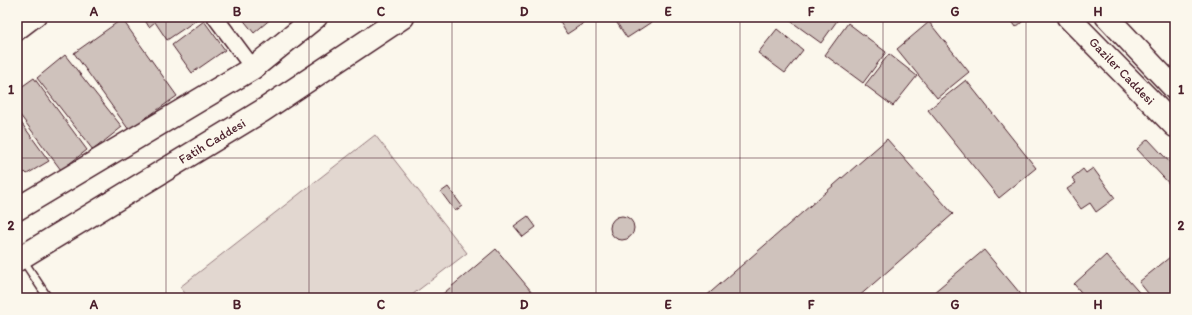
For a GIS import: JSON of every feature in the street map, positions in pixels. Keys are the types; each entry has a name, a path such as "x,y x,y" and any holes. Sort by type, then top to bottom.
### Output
{"main road":[{"path":"17,209 253,68 316,17"},
{"name":"Fatih Caddesi","path":"19,259 262,111 403,17"},
{"name":"Gaziler Caddesi","path":"1068,17 1175,126"},
{"name":"Gaziler Caddesi","path":"1107,17 1175,89"}],"street":[{"path":"17,32 38,17"},
{"path":"215,17 253,68"}],"lane":[{"path":"19,259 48,298"}],"shaded area":[{"path":"375,135 467,253 408,298 189,298 180,287"}],"building":[{"path":"143,17 201,17 167,40 155,22 149,27"},
{"path":"241,17 273,17 254,33"},
{"path":"557,17 593,17 567,34"},
{"path":"613,17 659,17 627,38"},
{"path":"785,17 837,17 839,18 821,43"},
{"path":"1009,17 1028,17 1016,27"},
{"path":"122,19 177,96 129,130 74,53"},
{"path":"204,21 225,50 192,73 172,45"},
{"path":"929,22 969,72 937,98 897,49"},
{"path":"848,23 886,52 863,83 825,55"},
{"path":"777,29 803,50 785,73 758,53"},
{"path":"889,54 917,76 893,106 865,85"},
{"path":"65,55 122,127 93,150 37,78"},
{"path":"34,78 87,150 61,170 17,111 17,90"},
{"path":"966,80 1036,168 999,198 928,110"},
{"path":"17,117 49,161 27,174 25,172 17,177"},
{"path":"887,139 953,214 857,298 704,298"},
{"path":"1148,139 1175,168 1175,190 1137,149"},
{"path":"1093,168 1115,198 1096,212 1090,203 1081,209 1067,189 1076,183 1072,178 1083,169 1086,173"},
{"path":"448,187 462,206 455,211 441,192"},
{"path":"528,216 536,227 523,237 514,226"},
{"path":"622,216 631,219 634,228 631,237 622,240 613,237 610,228 613,219"},
{"path":"496,249 537,298 438,298"},
{"path":"984,250 1024,298 927,298"},
{"path":"1175,253 1175,298 1152,298 1139,282"},
{"path":"1106,255 1144,298 1086,298 1074,284"}]}
